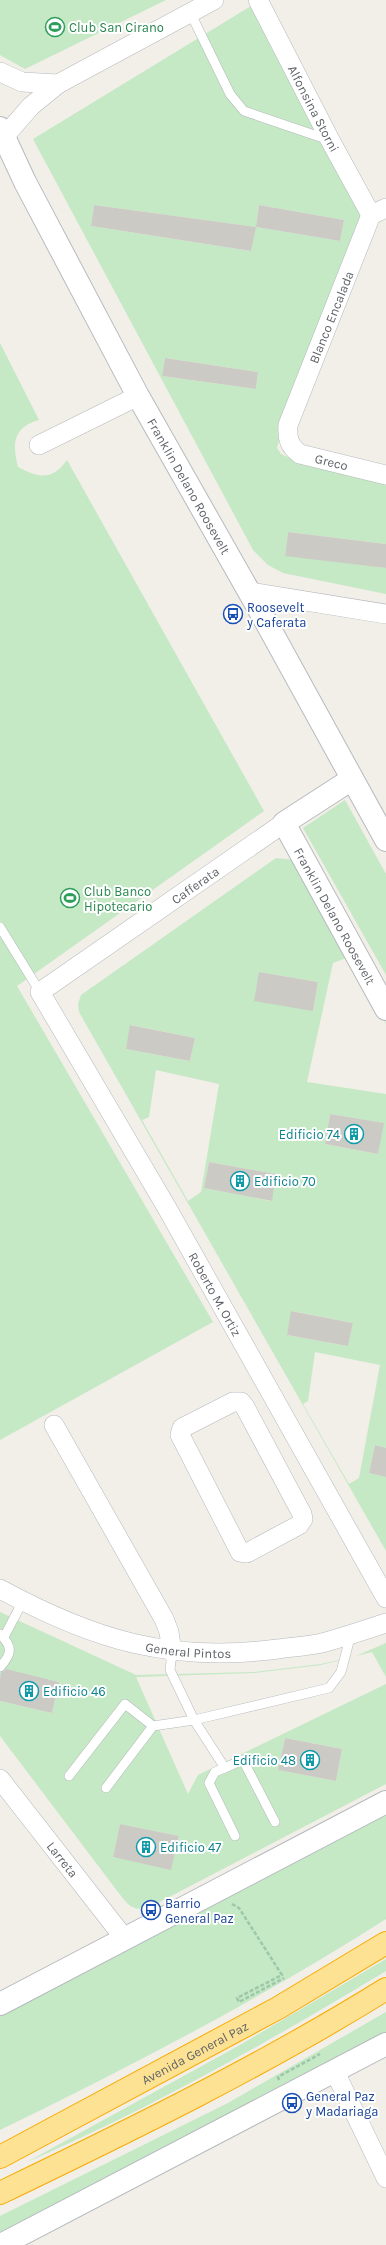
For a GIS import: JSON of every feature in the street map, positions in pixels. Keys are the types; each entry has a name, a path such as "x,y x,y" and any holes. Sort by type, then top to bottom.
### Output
{"highway":[{"name":"Avenida General Paz","path":"0,2157 278,2008 386,1943"},
{"path":"0,2193 178,2107 282,2050 386,1989"},
{"path":"0,2151 26,2144"}],"street":[{"path":"2,133 31,106 58,84 214,0"},
{"name":"Alfonsina Storni","path":"258,0 330,140 379,212"},
{"path":"0,72 22,82 58,84"},
{"name":"Franklin Delano Roosevelt","path":"2,133 29,188 138,396 250,592 386,840"},
{"name":"Blanco Encalada","path":"287,434 288,425 379,212"},
{"path":"39,445 138,396"},
{"name":"Greco","path":"287,434 292,448 300,454 386,475"},
{"path":"250,592 386,614"},
{"name":"Cafferata","path":"40,992 284,823 352,779"},
{"name":"Franklin Delano Roosevelt","path":"284,823 386,1009"},
{"name":"Roberto M. Ortiz","path":"40,992 168,1208 300,1447 386,1598"},
{"path":"233,1402 241,1402 273,1460 302,1514 303,1519 299,1525 247,1553 240,1552 180,1435 182,1428 233,1402"},
{"path":"54,1425 164,1619 170,1632 172,1652"},
{"path":"273,1460 300,1447"},
{"name":"General Pintos","path":"0,1589 72,1625 100,1635 172,1652 217,1654 262,1651 321,1643 385,1625"},
{"name":"Larreta","path":"2,1784 125,1939"},
{"path":"0,2004 386,1802"},
{"path":"11,2243 386,2044"},
{"path":"335,2072 386,2178"}],"lane":[{"path":"190,12 230,94 244,110 330,140"},
{"path":"0,927 40,992"},
{"path":"0,1667 9,1658 10,1648 2,1635 22,1601"},
{"path":"106,1788 153,1726 194,1720 329,1688 342,1672 351,1634"},
{"path":"172,1652 170,1670 194,1720 225,1768"},
{"path":"70,1776 125,1704 153,1726"},
{"path":"235,1836 209,1783 215,1772 242,1760 275,1822"}],"path":[{"path":"228,1902 239,1908 282,1975 237,1998 239,2002 284,1978"},
{"path":"280,2081 278,2077 320,2054"}],"green space":[{"name":"Club San Cirano","path":"0,0 166,0 25,69 0,55"},
{"path":"256,3 366,215 282,429 277,448 281,454 292,459 386,483 386,544 288,532 285,555 386,568 386,594 283,573 268,565 253,550 33,139","holes":["94,205 255,227 251,251 91,226","259,205 344,220 340,241 256,227","165,358 258,372 256,389 162,376"]},
{"name":"Club Banco Hipotecario","path":"0,343 39,420 24,427 16,438 15,451 18,467 32,474 45,476 56,472 67,460 264,811 17,986 213,1322 0,1440"},
{"path":"345,800 386,874 386,975 303,828"},
{"path":"276,858 296,860 386,1023 349,957 333,963 307,1082 386,1094 386,1448 375,1445 369,1473 386,1477 386,1551 79,1012 78,1004 81,995","holes":["259,972 318,982 313,1011","131,1025 195,1038 190,1061 126,1049","156,1070 219,1084 201,1192 188,1201 142,1120 149,1117","330,1114 383,1123 378,1154 325,1144","209,1162 276,1174 271,1201 204,1188","292,1311 353,1323 348,1346 287,1335","315,1352 380,1365 359,1478 349,1484 303,1404 308,1401"]},
{"path":"0,1612 136,1675 253,1672 321,1664 356,1656 386,1643 386,1677 372,1652 321,1665 253,1673 136,1677 188,1794 198,1775 386,1684 386,1784 152,1906 140,1909 132,1907 122,1897 0,1736 0,1701 52,1713 59,1682 3,1669 0,1679","holes":["285,1738 342,1749 336,1781 278,1770","120,1824 179,1836 171,1869 113,1857"]},
{"path":"386,1814 386,1919 244,2004 99,2081 0,2130 0,2015"},
{"path":"386,1959 386,1971 299,2023 120,2119 27,2162 240,2045"},
{"path":"386,2012 386,2032 0,2233 0,2216 228,2103"}],"building":[{"path":"94,205 256,227 251,251 91,226"},
{"path":"259,205 344,220 340,241 256,227"},
{"path":"165,358 258,372 256,389 162,376"},
{"path":"288,532 386,544 386,568 285,556"},
{"path":"259,972 318,982 313,1011 254,1001"},
{"path":"130,1025 195,1038 190,1061 126,1049"},
{"name":"Edificio 74","path":"330,1114 384,1123 378,1154 325,1144"},
{"name":"Edificio 70","path":"209,1162 276,1174 272,1201 204,1188"},
{"path":"291,1311 353,1323 348,1346 287,1335"},
{"path":"375,1445 386,1448 386,1477 369,1473"},
{"name":"Edificio 46","path":"6,1669 59,1682 52,1713 0,1701 1,1673"},
{"name":"Edificio 48","path":"285,1738 342,1749 336,1781 278,1770"},
{"name":"Edificio 47","path":"120,1824 179,1836 171,1870 113,1857"}],"place":[{"name":"Club San Cirano","path":"55,27"},
{"name":"Roosevelt y Caferata","path":"233,614"},
{"name":"Club Banco Hipotecario","path":"70,898"},
{"name":"Edificio 74","path":"354,1134"},
{"name":"Edificio 70","path":"240,1181"},
{"name":"Edificio 46","path":"29,1691"},
{"name":"Edificio 48","path":"310,1760"},
{"name":"Edificio 47","path":"146,1847"},
{"name":"Barrio General Paz","path":"151,1910"},
{"name":"General Paz y Madariaga","path":"292,2103"}]}
